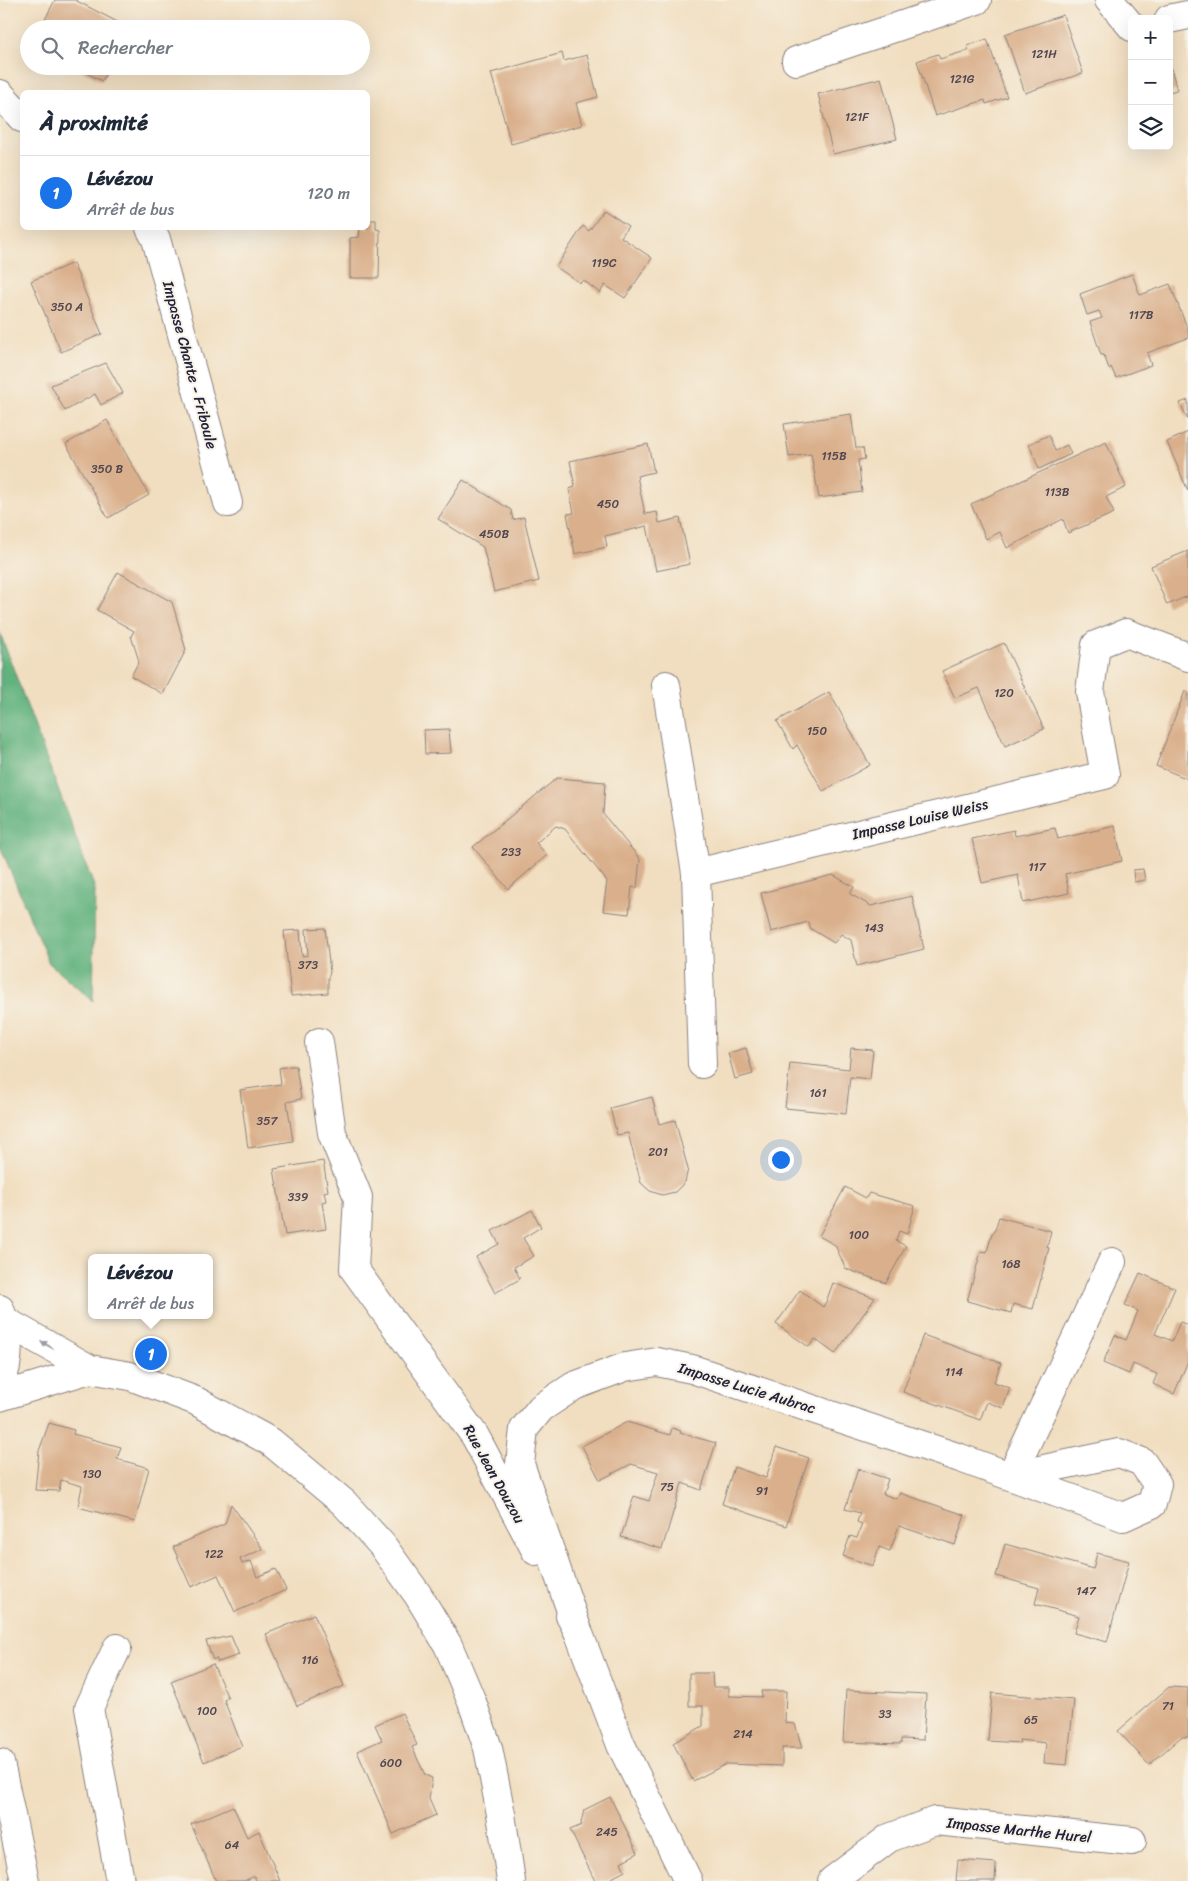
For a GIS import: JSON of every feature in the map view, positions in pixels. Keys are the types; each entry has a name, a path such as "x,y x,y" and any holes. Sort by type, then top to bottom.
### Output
{"street":[{"path":"796,61 976,0"},
{"path":"1109,0 1128,22"},
{"path":"1173,18 1188,15"},
{"path":"0,94 20,116"},
{"name":"Impasse Chante - Friboule","path":"151,230 156,239 228,503"},
{"name":"Impasse Louise Weiss","path":"696,873 1105,775 1090,692 1096,645 1126,633 1188,656"},
{"path":"666,686 696,873 702,1064"},
{"name":"Rue Jean Douzou","path":"319,1042 332,1133 358,1197 354,1269 475,1436 578,1631 621,1745 688,1881"},
{"name":"Impasse Lucie Aubrac","path":"578,1631 520,1464 524,1429 541,1408 574,1386 626,1367 657,1362 692,1369 1011,1476 1112,1262"},
{"path":"2,1315 90,1369 130,1376 196,1402 271,1442 344,1503 382,1545 418,1595 448,1645 472,1702 488,1748 501,1814 510,1881"},
{"path":"0,1386 5,1374 8,1348 2,1315"},
{"path":"0,1397 90,1369"},
{"path":"117,1648 89,1708 120,1881"},
{"path":"0,1763 25,1881"},
{"name":"Impasse Marthe Hurel","path":"832,1881 889,1838 935,1821 1132,1841"}],"green space":[{"path":"0,633 95,889 93,1001 49,963 0,846"}],"building":[{"path":"55,0 75,0 114,20 45,20"},
{"path":"1063,15 1083,73 1025,93 1005,34"},
{"path":"987,39 1007,97 986,104 985,100 935,116 917,61 938,54 940,59 969,50 967,46"},
{"path":"562,53 564,61 587,55 598,97 576,103 582,125 511,144 491,73"},
{"path":"90,75 105,75 102,81"},
{"path":"1173,75 1177,90 1173,91"},
{"path":"881,78 897,139 833,154 818,94"},
{"path":"604,210 628,226 621,237 652,258 625,298 605,285 600,293 583,280 580,283 556,267 583,226 589,231"},
{"path":"370,220 376,220 376,229 380,230 379,278 350,278 350,238 359,237 360,230 370,230"},
{"path":"73,263 102,334 61,352 31,281"},
{"path":"1132,274 1140,295 1170,284 1188,330 1188,338 1147,353 1151,365 1116,378 1111,367 1109,369 1104,355 1101,355 1090,322 1102,318 1099,311 1087,315 1080,294"},
{"path":"106,363 123,393 101,405 95,394 65,411 51,385"},
{"path":"1188,400 1188,420 1180,403"},
{"path":"851,414 856,448 863,448 865,459 858,460 862,492 819,498 811,454 789,457 784,424"},
{"path":"107,420 149,495 108,518 66,444"},
{"path":"1188,432 1188,491 1167,442"},
{"path":"1049,435 1055,451 1067,445 1071,454 1039,469 1029,444"},
{"path":"1106,442 1126,487 1106,497 1114,513 1068,533 1063,519 1007,548 1000,532 986,539 971,504"},
{"path":"648,444 654,472 637,476 645,514 657,512 659,523 680,518 690,564 656,571 647,526 605,536 607,547 575,554 567,514 574,513 569,489 575,487 570,461"},
{"path":"463,480 511,510 513,520 524,517 539,581 494,592 483,547 438,519"},
{"path":"1188,551 1188,596 1167,605 1151,566"},
{"path":"118,572 172,602 186,650 163,694 131,676 139,661 131,636 134,631 97,610"},
{"path":"1004,643 1044,729 1005,746 979,688 955,698 942,671"},
{"path":"1185,691 1188,693 1188,779 1156,766"},
{"path":"829,692 870,765 823,791 797,745 793,749 777,721"},
{"path":"449,729 451,753 425,754 424,730"},
{"path":"557,778 605,782 603,814 640,859 637,888 632,887 629,914 603,911 607,881 565,829 556,826 536,843 547,855 508,889 473,847"},
{"path":"1115,826 1122,861 1065,874 1069,893 1023,903 1018,875 982,883 972,839 1014,830 1015,836 1055,828 1058,839"},
{"path":"1143,869 1145,880 1134,882 1133,870"},
{"path":"833,875 854,887 850,894 871,906 912,896 924,949 857,966 851,940 841,934 834,943 811,929 808,922 771,932 761,893"},
{"path":"325,928 330,972 328,993 291,996 284,931 300,930 302,956 308,955 306,929"},
{"path":"746,1048 753,1074 735,1079 728,1053"},
{"path":"851,1048 873,1050 870,1079 850,1077 846,1114 785,1108 790,1063 849,1069"},
{"path":"296,1066 301,1099 287,1102 293,1141 248,1148 240,1090 281,1084 279,1068"},
{"path":"652,1097 659,1124 675,1120 688,1169 685,1182 675,1192 662,1195 650,1191 641,1183 628,1133 617,1135 610,1108"},
{"path":"323,1161 328,1191 324,1192 326,1201 322,1202 326,1229 285,1235 274,1169"},
{"path":"845,1187 866,1198 869,1193 915,1206 907,1234 899,1231 896,1241 906,1246 886,1283 846,1269 835,1245 819,1236"},
{"path":"532,1210 541,1227 523,1238 534,1256 514,1267 520,1279 495,1293 476,1257 499,1244 492,1231"},
{"path":"999,1217 1051,1231 1047,1247 1049,1248 1033,1309 1013,1304 1011,1313 967,1301 981,1251 987,1252"},
{"path":"1140,1273 1175,1288 1155,1334 1172,1341 1180,1322 1188,1325 1188,1361 1174,1394 1153,1384 1157,1374 1133,1364 1129,1374 1103,1363 1115,1335 1126,1340 1138,1311 1125,1305"},
{"path":"833,1283 875,1298 835,1354 815,1339 809,1347 776,1324 800,1290 823,1307"},
{"path":"923,1335 1001,1363 994,1382 1010,1388 1003,1408 987,1402 980,1420 903,1392"},
{"path":"627,1422 670,1435 672,1428 681,1431 680,1433 716,1443 701,1490 682,1483 662,1549 621,1537 634,1496 649,1501 658,1472 631,1464 600,1480 582,1446"},
{"path":"49,1423 74,1430 73,1434 121,1447 117,1459 149,1468 135,1522 78,1507 82,1486 61,1480 59,1491 35,1490 39,1451"},
{"path":"776,1447 809,1458 786,1526 722,1504 734,1467 766,1478"},
{"path":"858,1469 888,1479 883,1494 897,1499 900,1493 965,1515 955,1545 899,1526 890,1551 879,1547 873,1566 843,1556 850,1536 857,1538 862,1524 857,1522 860,1513 845,1509"},
{"path":"231,1504 263,1549 240,1559 242,1564 251,1561 257,1577 276,1569 286,1590 235,1612 218,1575 191,1587 173,1547 225,1524"},
{"path":"1005,1544 1093,1569 1097,1553 1129,1561 1107,1642 1074,1633 1079,1616 1035,1604 1039,1588 996,1576"},
{"path":"314,1614 344,1686 297,1706 266,1634"},
{"path":"231,1636 239,1655 218,1662 216,1658 213,1660 206,1641"},
{"path":"213,1664 228,1698 224,1700 242,1746 204,1762 171,1681"},
{"path":"689,1673 712,1673 713,1687 729,1687 729,1696 762,1697 761,1691 786,1691 785,1723 795,1724 802,1748 782,1748 782,1766 726,1764 693,1781 673,1743 703,1726 703,1706 689,1706"},
{"path":"1169,1687 1188,1688 1188,1737 1181,1737 1149,1765 1118,1731"},
{"path":"846,1690 926,1694 923,1740 901,1739 901,1744 843,1742"},
{"path":"992,1693 1074,1700 1067,1765 1044,1763 1046,1743 1019,1740 1020,1743 988,1741"},
{"path":"402,1713 417,1745 412,1747 425,1775 432,1778 429,1799 436,1815 393,1834 357,1751 382,1740 375,1725"},
{"path":"610,1797 638,1853 621,1862 625,1871 606,1881 595,1881 570,1830 582,1825 584,1810"},
{"path":"233,1806 247,1837 259,1831 280,1881 256,1881 254,1876 244,1881 216,1881 191,1824"},
{"path":"958,1860 996,1863 995,1881 956,1881"}],"place":[{"name":"Lévézou","path":"151,1354"}]}
